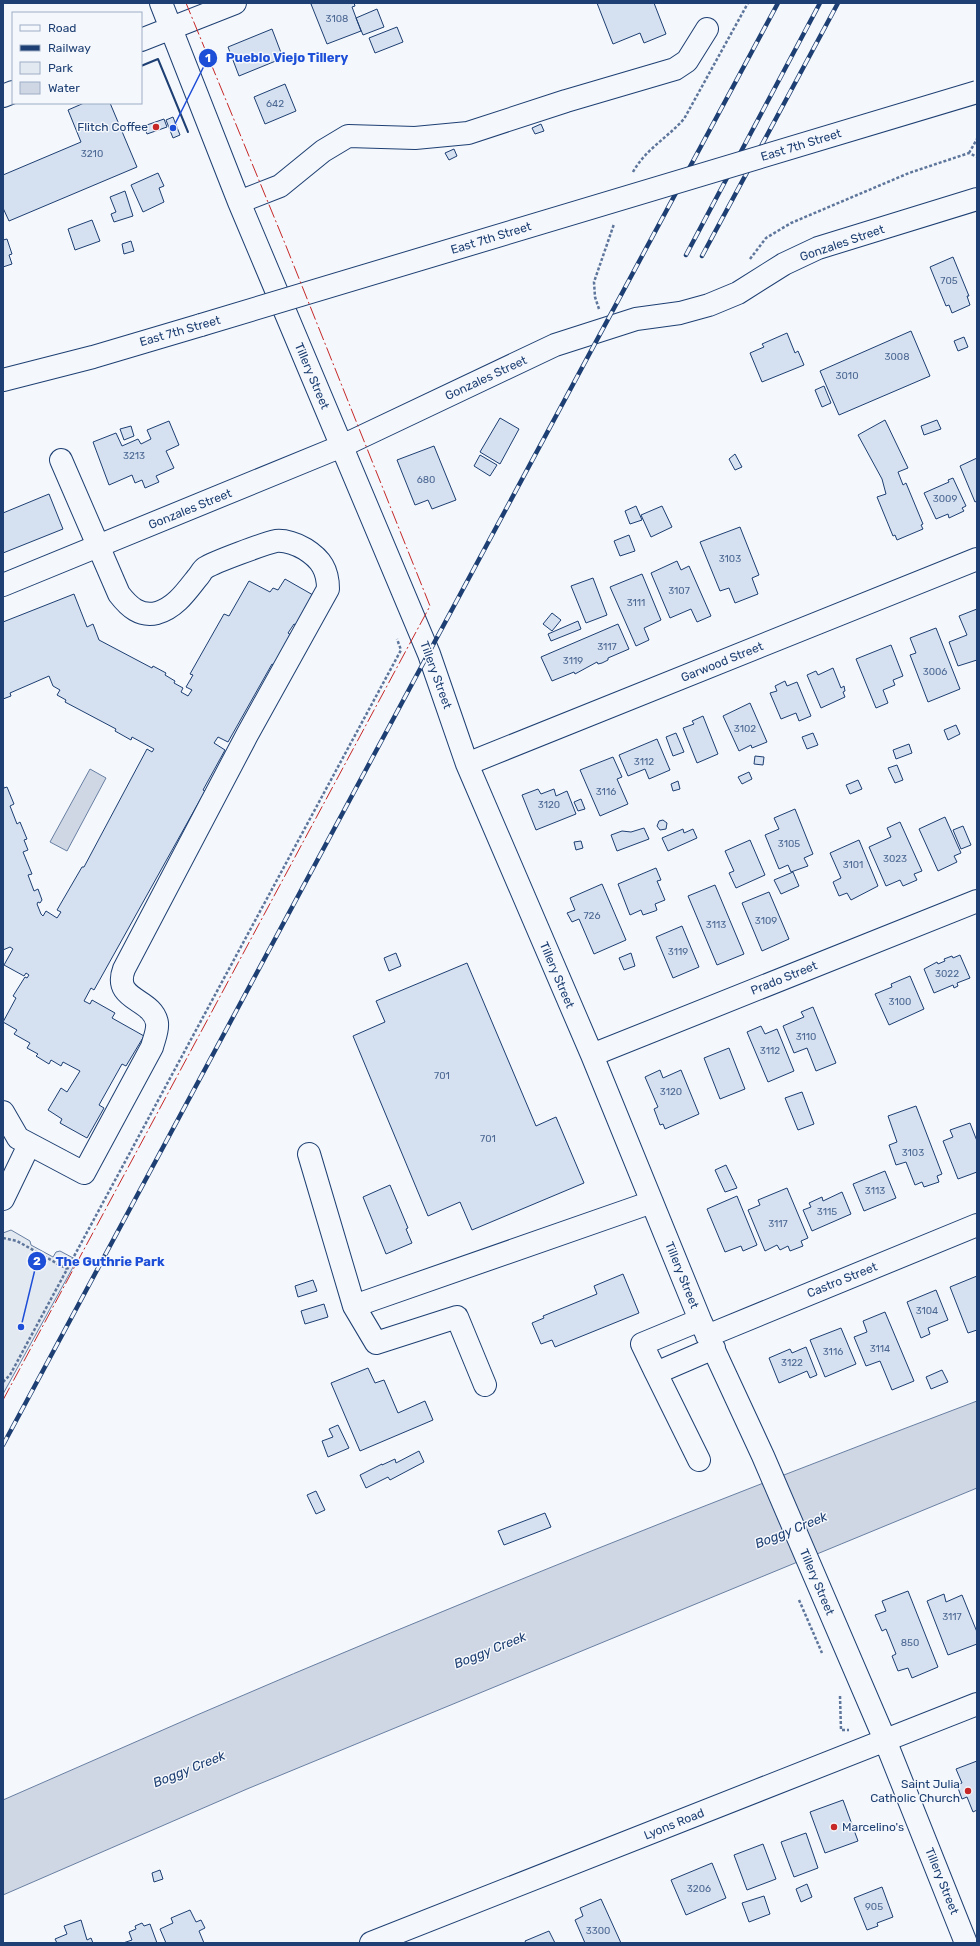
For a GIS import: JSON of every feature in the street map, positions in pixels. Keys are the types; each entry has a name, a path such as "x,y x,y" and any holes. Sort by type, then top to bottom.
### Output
{"street":[{"name":"Tillery Street","path":"161,3 239,202 429,654 467,764 592,1055 707,1335 763,1456 885,1740 966,1943"},
{"path":"142,40 235,3"},
{"path":"239,202 280,186 323,150 348,136 415,138 468,133 566,101 675,70 687,61 708,29"},
{"name":"East 7th Street","path":"3,380 93,357 201,326 977,92"},
{"name":"Gonzales Street","path":"3,585 342,446 555,345 636,319 680,313 709,305 738,292 784,264 818,248 975,204"},
{"path":"3,1112 18,1138 84,1173 152,1047 156,1034 157,1022 152,1012 133,998 122,984 121,977 124,969 247,735 328,589 328,579 323,564 311,553 293,543 277,541 257,547 205,568 172,606 157,613 143,614 129,607 119,594 61,460"},
{"name":"Garwood Street","path":"467,764 977,559"},
{"name":"Prado Street","path":"592,1055 977,901"},
{"path":"3,1198 29,1145"},
{"path":"309,1154 354,1306 376,1343 457,1317 484,1385"},
{"path":"354,1306 652,1202"},
{"name":"Castro Street","path":"707,1335 977,1225"},
{"path":"699,1460 642,1344 707,1335"},
{"path":"656,1373 707,1335"},
{"name":"Lyons Road","path":"377,1942 977,1704"}],"path":[{"path":"630,178 633,171 646,153 675,129 684,119 748,3"},
{"path":"746,264 766,238 791,223 909,173 969,153 977,139"},
{"path":"969,153 977,158"},
{"path":"599,309 595,297 594,282 615,221"},
{"path":"594,312 602,307"},
{"path":"3,1382 10,1375 401,650"},
{"path":"3,1238 16,1241 67,1269"},
{"path":"799,1600 823,1656"},
{"path":"838,1691 841,1698 841,1730 852,1729"}],"green space":[{"path":"11,1230 30,1241 31,1245 53,1257 56,1252 60,1251 77,1260 3,1394 3,1233"}],"water":[{"path":"90,769 106,778 67,851 50,842"},
{"name":"Boggy Creek","path":"977,1401 977,1488 247,1789 3,1895 3,1800 390,1633 781,1476"}],"building":[{"path":"354,3 355,6 352,7 361,31 327,44 311,4"},
{"path":"597,3 654,3 666,34 644,43 640,33 613,44"},
{"path":"377,9 384,27 363,35 356,18"},
{"path":"397,27 403,42 375,53 369,38"},
{"path":"272,29 283,58 239,76 228,47"},
{"path":"285,84 296,111 265,124 254,97"},
{"path":"82,104 110,104 137,167 9,221 3,208 3,175 81,142 68,110"},
{"path":"173,117 180,135 173,138 166,120"},
{"name":"Flitch Coffee","path":"164,119 167,127 147,134 144,126"},
{"path":"541,124 544,131 535,134 532,128"},
{"path":"454,149 457,156 449,160 445,153"},
{"path":"158,173 164,186 159,188 164,202 143,212 131,185"},
{"path":"125,191 133,216 114,222 111,214 116,212 110,197"},
{"path":"92,220 100,241 75,250 68,229"},
{"path":"7,239 12,254 9,255 12,264 3,267 3,240"},
{"path":"131,241 134,251 124,254 122,244"},
{"path":"953,257 969,296 967,296 970,305 952,313 949,305 946,306 930,267"},
{"path":"911,331 930,376 839,415 820,371"},
{"path":"787,333 795,353 798,351 804,365 762,382 750,353 764,347 762,344"},
{"path":"964,337 968,347 958,351 954,341"},
{"path":"824,386 831,403 822,407 815,390"},
{"path":"500,418 519,429 500,464 480,452"},
{"path":"885,420 908,468 898,472 903,485 906,483 923,524 921,525 923,529 897,540 895,535 893,536 877,497 886,494 882,479 858,435"},
{"path":"937,420 941,429 924,435 921,426"},
{"path":"169,421 179,445 166,451 174,468 156,476 159,482 145,488 142,480 135,483 132,475 109,485 93,442 116,433 122,446 138,439 141,444 151,439 147,430"},
{"path":"131,426 134,436 124,440 120,429"},
{"path":"434,446 456,500 432,509 428,500 415,505 397,460"},
{"path":"735,454 742,467 735,470 729,459"},
{"path":"480,455 497,465 490,476 474,466"},
{"path":"977,458 977,501 975,502 960,466"},
{"path":"953,478 966,506 962,508 964,511 949,518 948,514 936,519 924,493 949,482 948,480"},
{"path":"49,494 63,529 3,553 3,513"},
{"path":"636,506 642,520 630,524 625,511"},
{"path":"662,506 672,527 651,537 641,515"},
{"path":"740,527 759,575 752,578 758,594 735,603 729,588 720,591 700,542"},
{"path":"629,535 635,551 620,556 614,541"},
{"path":"677,561 681,570 689,566 711,616 697,622 691,609 670,618 651,573"},
{"path":"642,574 661,620 644,628 649,640 636,646 610,587"},
{"path":"593,578 607,615 586,623 571,586"},
{"path":"285,579 313,595 296,625 294,624 288,633 291,635 275,666 272,664 228,742 218,737 214,743 225,750 203,790 205,791 94,990 91,988 84,1001 90,1004 92,1000 115,1013 112,1018 144,1036 126,1066 122,1064 99,1105 104,1108 87,1138 60,1123 62,1119 48,1110 61,1088 67,1092 80,1071 63,1062 61,1066 51,1060 49,1064 36,1056 38,1054 27,1048 30,1043 14,1034 17,1030 3,1022 16,998 13,996 25,977 27,978 29,975 26,973 24,976 4,965 13,949 10,947 3,950 3,784 4,788 7,787 14,804 10,806 17,824 20,822 27,839 24,840 28,850 23,852 32,874 28,875 34,891 38,889 42,900 37,904 41,914 43,916 46,911 57,918 61,912 57,910 82,867 84,867 147,749 152,752 154,749 132,737 131,740 115,731 116,729 65,702 66,700 57,695 60,690 53,686 49,676 10,693 11,696 3,699 3,622 74,594 87,627 93,624 99,640 152,668 153,666 166,673 165,675 175,681 174,683 183,688 181,692 188,696 192,690 186,687 193,675 190,674 224,614 229,616 249,581 270,592 273,588 278,590"},
{"path":"977,609 977,660 958,666 949,642 967,635 959,616"},
{"path":"552,613 561,620 552,631 543,624"},
{"path":"578,621 581,629 551,641 548,634"},
{"path":"618,624 629,649 608,658 608,660 602,663 598,664 597,662 575,674 574,672 552,681 541,657"},
{"path":"936,628 960,689 928,702 910,655 916,653 910,638"},
{"path":"891,645 903,676 893,680 895,685 883,690 888,703 876,708 856,659"},
{"path":"833,668 841,688 844,686 845,691 843,692 845,697 821,708 807,675 816,671 818,675"},
{"path":"785,681 787,686 797,682 811,716 799,721 796,713 781,719 770,693 777,691 775,686"},
{"path":"750,703 767,742 752,748 751,745 739,751 723,716"},
{"path":"703,716 718,754 697,763 683,728 694,724 692,721"},
{"path":"956,725 960,734 948,740 944,730"},
{"path":"676,733 684,752 673,756 666,737"},
{"path":"813,733 818,745 807,749 802,737"},
{"path":"657,739 670,770 649,779 645,769 628,776 619,755"},
{"path":"909,744 912,753 896,759 893,750"},
{"path":"755,756 764,757 763,765 754,764"},
{"path":"613,757 622,777 617,779 628,804 600,816 580,770"},
{"path":"897,765 903,780 895,783 888,768"},
{"path":"749,772 752,779 742,784 738,777"},
{"path":"858,780 862,789 850,794 846,785"},
{"path":"678,781 680,789 673,791 671,784"},
{"path":"538,789 541,794 554,789 556,796 567,791 576,814 536,830 522,795"},
{"path":"581,799 585,809 578,811 574,802"},
{"path":"795,809 813,854 804,858 808,866 791,872 788,865 779,869 765,835 779,829 774,818"},
{"path":"945,817 961,853 954,856 957,862 938,871 919,829"},
{"path":"663,820 667,823 666,829 660,830 657,826 659,821"},
{"path":"900,822 922,871 914,874 917,880 903,886 900,880 886,886 869,847 891,837 887,828"},
{"path":"963,826 971,845 961,849 953,830"},
{"path":"644,828 649,839 617,851 611,835 622,831 631,832"},
{"path":"683,829 684,833 693,829 697,838 668,851 662,838"},
{"path":"750,840 765,875 736,888 729,873 734,871 725,851"},
{"path":"859,840 878,886 851,900 847,893 839,896 833,882 841,878 830,853"},
{"path":"581,841 583,848 576,850 574,842"},
{"path":"656,868 661,880 657,881 665,900 655,904 657,910 655,911 643,915 641,910 630,915 618,884"},
{"path":"793,872 799,886 781,894 774,880"},
{"path":"602,884 626,940 594,954 579,919 572,922 567,913 575,910 570,898"},
{"path":"715,885 744,954 717,965 688,896"},
{"path":"769,892 789,939 762,951 742,903"},
{"path":"682,926 699,967 673,978 656,937"},
{"path":"396,953 401,966 389,971 384,958"},
{"path":"631,953 635,966 624,970 619,958"},
{"path":"960,955 970,978 957,983 958,986 954,988 953,985 934,993 924,969 937,962 938,964 945,961 944,959 952,956 953,958"},
{"path":"467,963 536,1126 556,1117 584,1183 472,1230 460,1202 428,1216 353,1036 385,1022 376,1001"},
{"path":"910,976 924,1009 889,1025 875,994 892,987 891,984"},
{"path":"813,1007 836,1063 816,1071 807,1048 794,1053 783,1026 804,1017 801,1012"},
{"path":"761,1026 765,1034 777,1029 794,1071 768,1082 747,1032"},
{"path":"729,1048 745,1089 720,1099 704,1058"},
{"path":"660,1070 663,1078 681,1070 699,1114 665,1129 663,1124 660,1125 654,1109 658,1107 645,1077"},
{"path":"802,1092 814,1124 798,1130 785,1098"},
{"path":"916,1106 942,1174 937,1176 939,1182 924,1187 922,1182 915,1185 906,1162 896,1165 889,1145 897,1142 888,1116"},
{"path":"970,1123 977,1141 977,1172 958,1179 943,1141 953,1137 950,1130"},
{"path":"726,1165 737,1188 725,1192 715,1170"},
{"path":"885,1171 896,1198 864,1211 853,1184"},
{"path":"390,1185 408,1228 406,1229 412,1243 386,1254 363,1197"},
{"path":"787,1188 808,1238 801,1241 803,1246 790,1251 788,1246 780,1250 777,1245 765,1251 748,1210 760,1205 758,1200"},
{"path":"842,1192 851,1214 812,1231 803,1210 811,1207 809,1203 822,1197 823,1201"},
{"path":"737,1196 757,1245 743,1251 741,1246 725,1252 707,1209"},
{"path":"623,1274 639,1313 555,1347 552,1340 541,1344 532,1323 544,1318 543,1316 597,1294 594,1286"},
{"path":"977,1276 977,1330 968,1333 950,1287"},
{"path":"313,1280 317,1291 298,1297 295,1286"},
{"path":"936,1290 948,1320 928,1328 930,1334 921,1338 907,1302"},
{"path":"324,1304 328,1317 305,1324 301,1311"},
{"path":"885,1312 914,1381 892,1390 880,1361 866,1366 854,1337 867,1332 863,1321"},
{"path":"841,1328 856,1364 825,1377 810,1340"},
{"path":"806,1347 817,1375 810,1378 807,1371 779,1383 769,1358 790,1349 792,1353"},
{"path":"368,1368 375,1383 384,1380 398,1413 425,1401 433,1420 360,1451 331,1383"},
{"path":"942,1370 948,1382 931,1389 926,1377"},
{"path":"338,1425 349,1448 328,1457 322,1441 333,1437 329,1429"},
{"path":"419,1451 424,1462 390,1480 388,1477 366,1488 360,1475 395,1459 396,1463"},
{"path":"316,1491 325,1510 316,1514 307,1495"},
{"path":"545,1513 551,1527 504,1545 498,1531"},
{"path":"908,1591 938,1667 912,1678 908,1668 898,1671 892,1656 896,1654 886,1629 882,1631 875,1615 886,1611 882,1601"},
{"path":"944,1594 946,1602 962,1595 977,1632 977,1644 948,1655 927,1601"},
{"name":"Saint Julia Catholic Church","path":"977,1761 977,1810 973,1812 967,1797 962,1799 957,1785 962,1783 956,1769"},
{"name":"Marcelino's","path":"843,1800 858,1841 825,1853 810,1812"},
{"path":"806,1833 818,1868 794,1877 781,1842"},
{"path":"763,1844 776,1879 747,1890 734,1855"},
{"path":"712,1863 726,1898 686,1915 671,1880"},
{"path":"160,1870 163,1879 154,1882 152,1873"},
{"path":"807,1884 812,1897 801,1902 796,1889"},
{"path":"882,1887 893,1917 877,1923 878,1926 867,1930 854,1898"},
{"path":"764,1896 770,1914 749,1922 742,1903"},
{"path":"601,1899 621,1943 585,1943 575,1920 583,1916 580,1908"},
{"path":"190,1910 196,1922 201,1920 205,1928 199,1931 204,1943 166,1943 160,1929 173,1923 171,1918"},
{"path":"81,1920 87,1940 91,1938 93,1943 57,1943 55,1939 67,1934 64,1926"},
{"path":"142,1923 144,1926 150,1924 157,1943 123,1943 132,1940 129,1932 136,1929 135,1926"},
{"path":"549,1931 555,1943 526,1943 525,1941"}],"railway":[{"path":"3,1445 778,3"},
{"path":"686,255 820,3"},
{"path":"702,256 838,3"}],"wall":[{"path":"142,66 158,59 188,132"}],"power":[{"path":"3,1400 430,606 286,246 186,3"}],"place":[{"name":"Flitch Coffee","path":"156,127"},
{"name":"Pueblo Viejo Tillery","path":"173,128"},
{"name":"The Guthrie Park","path":"21,1327"},
{"name":"Saint Julia Catholic Church","path":"968,1791"},
{"name":"Marcelino's","path":"834,1827"}]}
